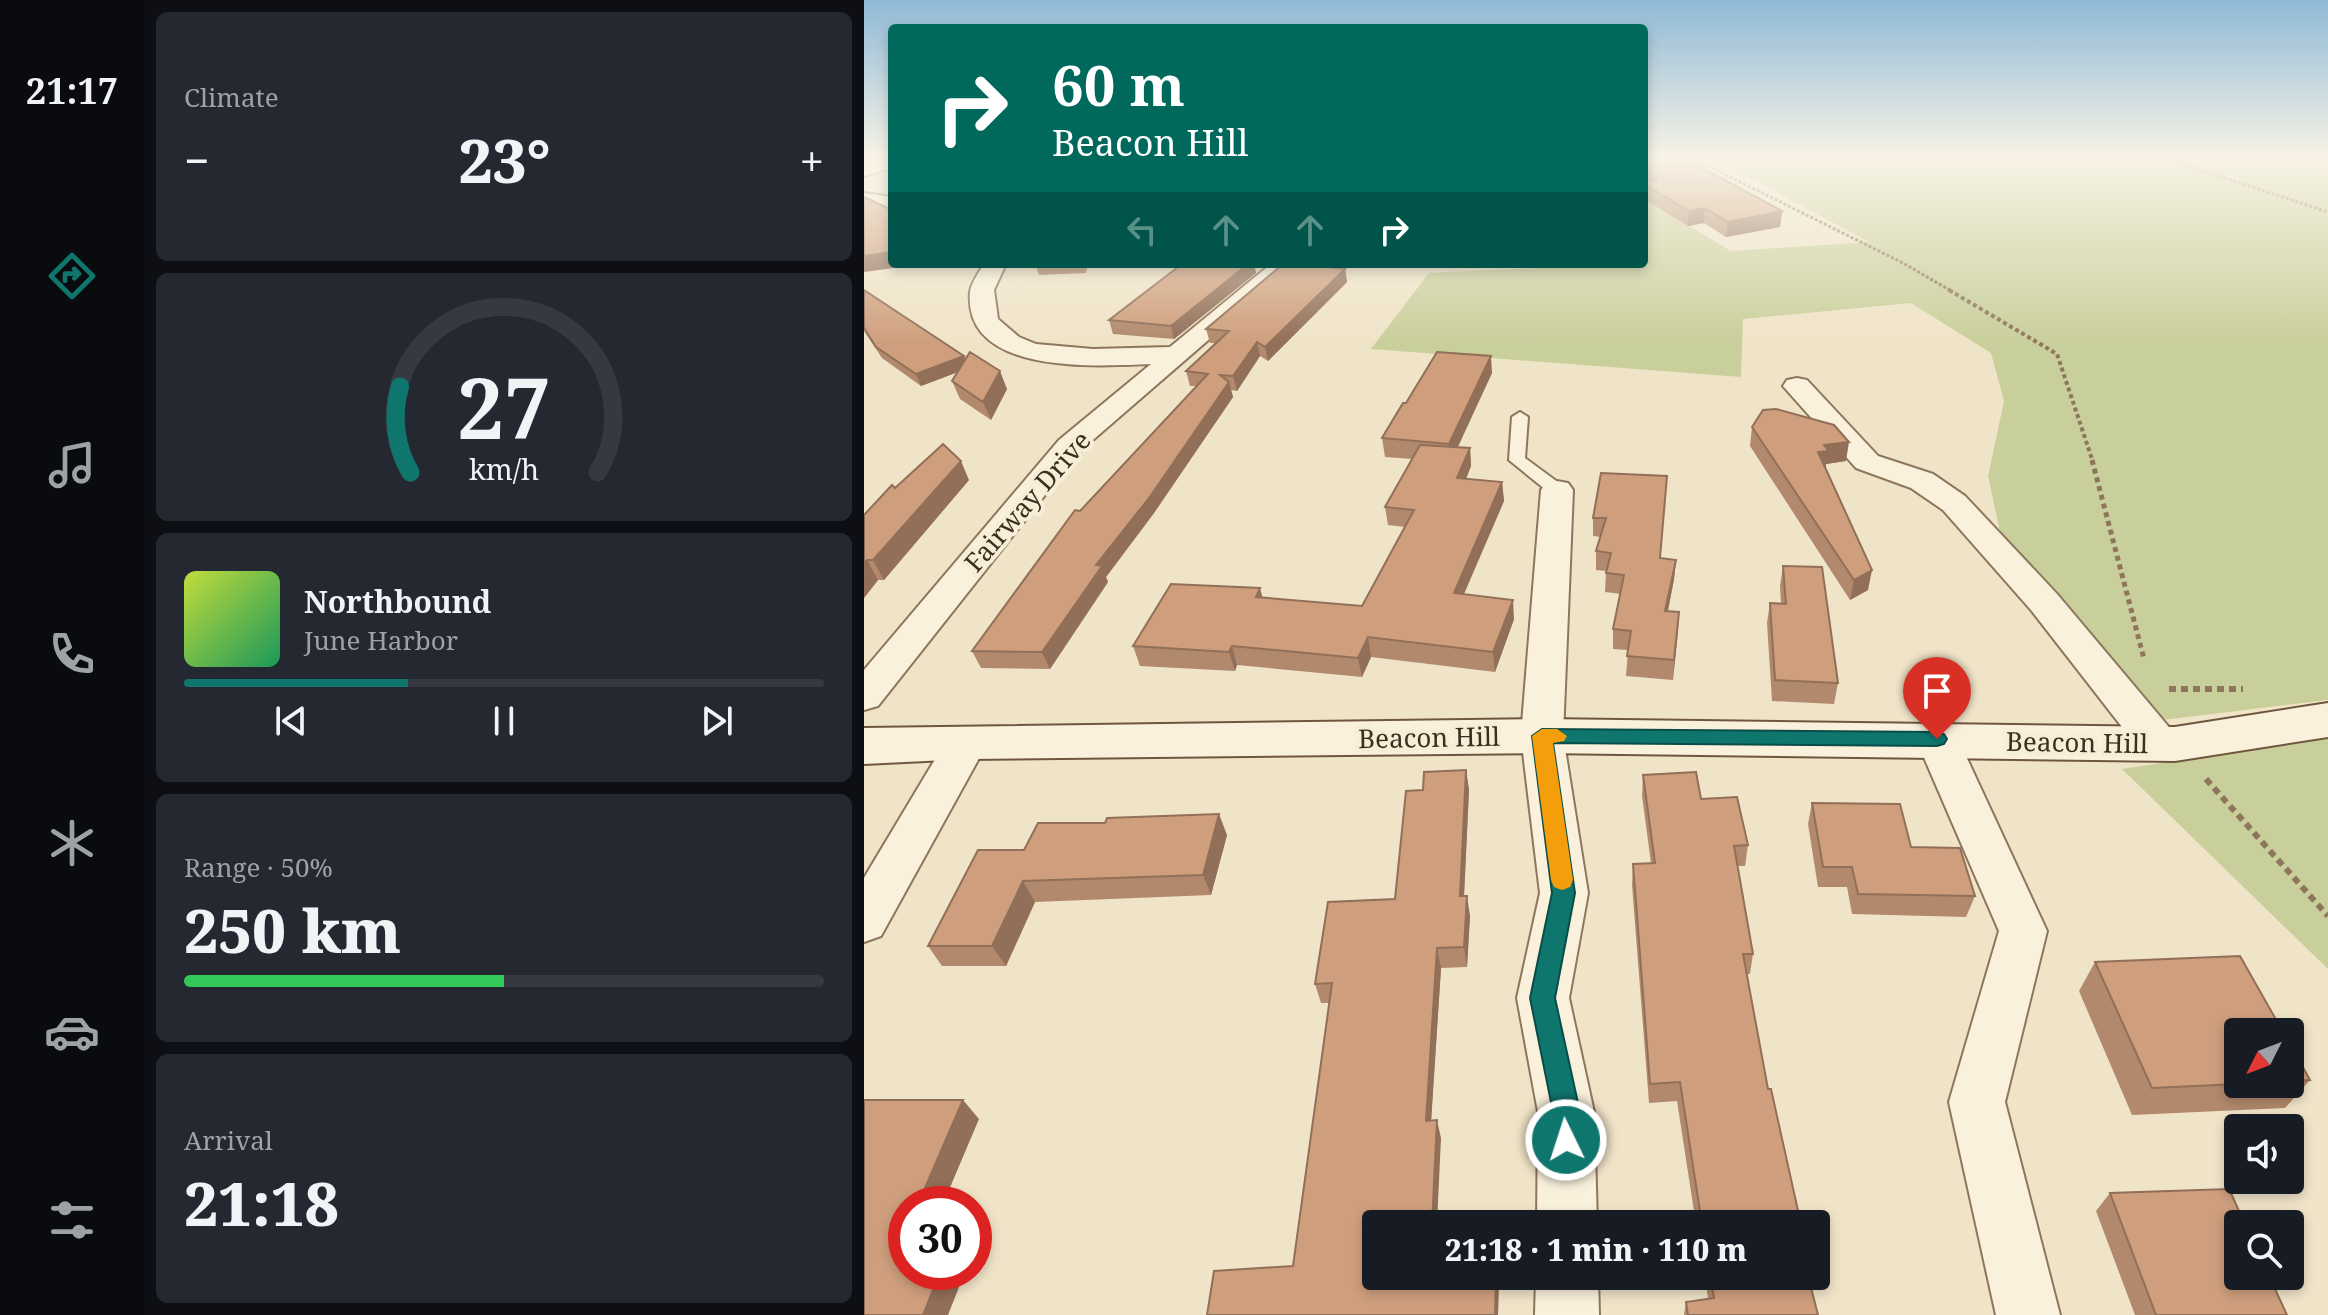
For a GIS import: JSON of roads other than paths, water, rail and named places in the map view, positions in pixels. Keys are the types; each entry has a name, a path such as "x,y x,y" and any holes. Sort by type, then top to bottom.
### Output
{"street":[{"path":"993,268 982,290 986,321 1014,345 1060,355 1097,358 1175,355"},
{"name":"Fairway Drive","path":"864,696 1069,446 1280,268"},
{"path":"1797,386 1867,462 1922,481 1954,503 2166,744"},
{"path":"1557,490 1542,736 1564,893 1543,998 1566,1112 1567,1210"},
{"name":"Beacon Hill","path":"864,746 967,742 1542,736 2166,744 2328,720"},
{"path":"1937,739 2023,931 1977,1102 2028,1315"},
{"path":"864,921 967,742"},
{"path":"1567,1290 1567,1315"}],"lane":[{"path":"1520,417 1517,460 1557,490"}]}
